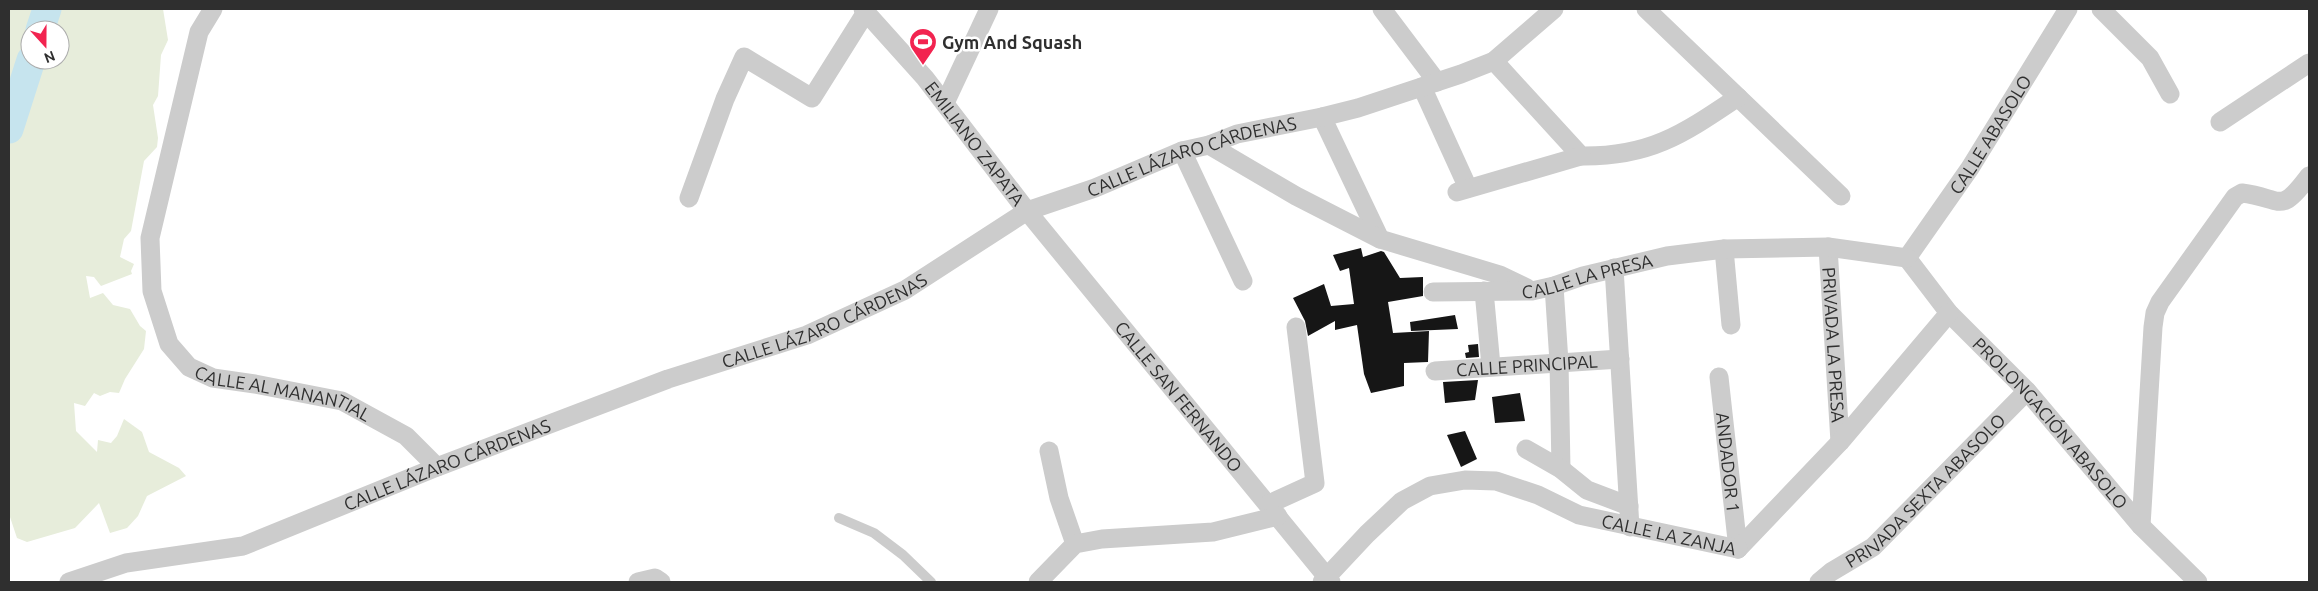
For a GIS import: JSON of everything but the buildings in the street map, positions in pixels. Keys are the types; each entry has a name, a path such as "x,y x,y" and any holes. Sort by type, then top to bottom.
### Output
{"street":[{"name":"CALLE AL MANANTIAL","path":"213,9 199,32 150,238 152,291 170,344 190,368 213,378 342,401 406,436 437,467"},
{"path":"945,103 989,9"},
{"path":"1382,9 1430,85 1462,190 1581,156 1624,154 1661,143 1691,129 1738,96"},
{"name":"CALLE LÁZARO CÁRDENAS","path":"71,582 126,563 243,546 437,467 668,379 807,335 906,290 1027,211 1096,188 1182,151 1209,145 1238,134 1322,117 1430,85 1494,61 1554,9"},
{"path":"1646,9 1841,196"},
{"name":"CALLE ABASOLO","path":"1907,258 1970,168 2068,9"},
{"path":"2101,9 2150,58 2170,94"},
{"path":"689,198 724,99 744,57 812,98 864,10"},
{"name":"EMILIANO ZAPATA","path":"864,10 945,103 1027,211"},
{"path":"1494,61 1581,156"},
{"path":"2220,122 2309,63"},
{"path":"1322,117 1380,239"},
{"name":"CALLE LA PRESA","path":"1209,145 1296,196 1380,239 1500,275 1532,290 1667,256 1724,249 1828,247 1907,258"},
{"path":"1182,151 1243,281"},
{"path":"2141,526 2153,327 2155,313 2160,302 2235,197 2242,193 2278,202 2296,194 2309,176"},
{"name":"CALLE SAN FERNANDO","path":"1027,211 1274,510 1327,580"},
{"name":"PRIVADA LA PRESA","path":"1828,247 1840,442"},
{"path":"1724,249 1731,324"},
{"name":"PROLONGACIÓN ABASOLO","path":"1907,258 1949,313 2027,391 2141,526 2198,582"},
{"path":"1614,268 1630,527"},
{"path":"1554,286 1559,362 1561,469"},
{"path":"1433,292 1532,290"},
{"path":"1484,291 1491,366"},
{"name":"CALLE LA ZANJA","path":"1327,580 1367,534 1402,500 1430,486 1456,481 1496,481 1538,495 1579,515 1738,549 1840,442 1949,313"},
{"path":"1038,582 1075,544 1102,540 1213,532 1274,510 1315,483 1296,327"},
{"name":"CALLE PRINCIPAL","path":"1435,371 1620,359"},
{"name":"ANDADOR 1","path":"1719,377 1738,549"},
{"name":"PRIVADA SEXTA ABASOLO","path":"1819,582 1836,568 1873,547 2027,391"},
{"path":"1526,449 1561,469 1587,490 1629,506"},
{"path":"1049,451 1059,498 1075,544"},
{"path":"638,582 655,578 661,582"}],"lane":[{"path":"839,518 874,533 903,555 931,582"}],"green space":[{"path":"9,9 163,9 168,40 161,55 158,96 153,105 158,138 157,147 144,161 131,231 124,239 120,257 134,264 131,271 132,274 101,286 94,277 86,276 90,298 103,293 113,305 130,309 140,326 146,331 144,349 125,379 119,393 110,392 100,396 94,393 85,406 74,403 76,431 97,452 98,440 111,443 117,436 124,419 142,432 149,452 179,468 186,476 147,496 138,516 127,528 110,533 99,503 75,528 27,542 17,538 9,514"}],"waterway":[{"path":"43,20 47,9"},
{"path":"9,129 28,70"}],"place":[{"name":"Gym And Squash","path":"923,66"}]}
